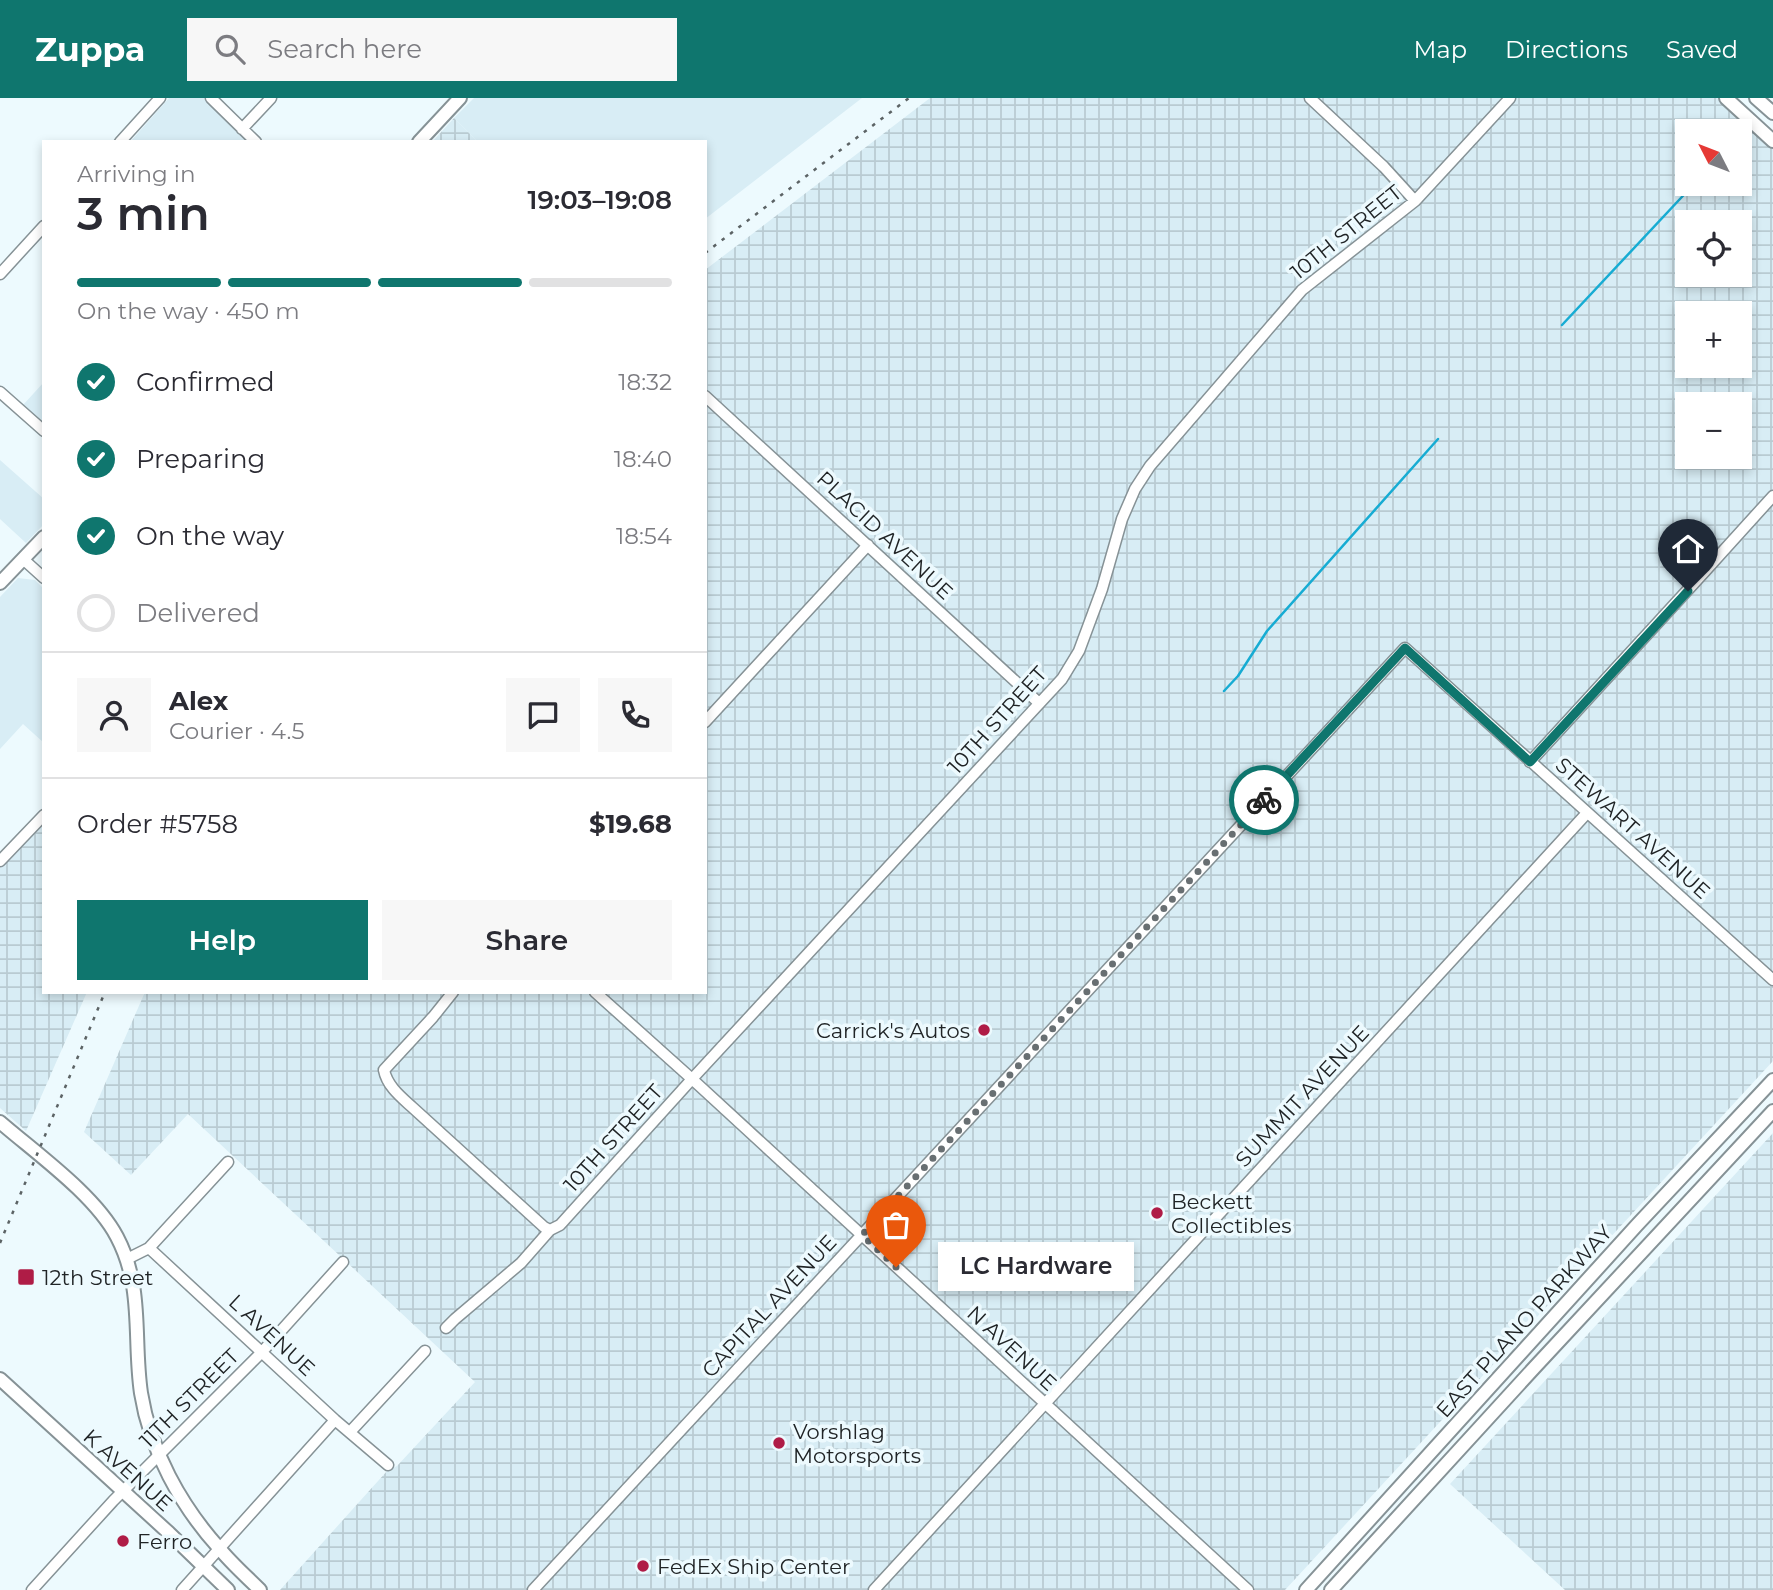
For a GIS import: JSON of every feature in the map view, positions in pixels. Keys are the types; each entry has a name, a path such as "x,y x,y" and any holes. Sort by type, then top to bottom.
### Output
{"main road":[{"path":"421,140 460,98"},
{"path":"1726,98 1773,141"},
{"path":"1756,98 1773,113"},
{"path":"0,583 42,539"},
{"name":"EAST PLANO PARKWAY","path":"1306,1590 1637,1225 1773,1080"},
{"name":"EAST PLANO PARKWAY","path":"1331,1590 1773,1111"},
{"name":"K AVENUE","path":"0,1122 77,1188 116,1235 127,1259 136,1300 141,1391 152,1437 180,1496 195,1519 219,1549 260,1590"},
{"path":"1637,1225 1653,1240"},
{"path":"1520,1356 1534,1368"},
{"name":"K AVENUE","path":"0,1379 228,1590"},
{"path":"1427,1456 1442,1469"},
{"path":"1380,1508 1394,1521"}],"street":[{"path":"122,140 160,98"},
{"path":"211,98 254,140"},
{"path":"242,129 271,98"},
{"path":"1310,98 1384,167 1415,201"},
{"name":"10TH STREET","path":"446,1328 521,1263 550,1230 561,1225 692,1079 1062,679 1079,650 1102,589 1122,519 1135,489 1150,466 1302,290 1415,201 1510,98"},
{"path":"0,274 42,228"},
{"path":"0,392 42,429"},
{"name":"PLACID AVENUE","path":"707,398 1039,703"},
{"path":"1530,762 1773,496"},
{"path":"707,720 868,545"},
{"path":"23,559 42,576"},
{"name":"STEWART AVENUE","path":"1405,648 1773,980"},
{"name":"CAPITAL AVENUE","path":"533,1590 1405,648"},
{"name":"SUMMIT AVENUE","path":"874,1590 1587,813"},
{"path":"0,861 42,817"},
{"path":"451,994 384,1070 385,1077 412,1107 550,1230"},
{"name":"N AVENUE","path":"598,994 1248,1590"},
{"path":"127,1259 149,1248 228,1162"},
{"name":"L AVENUE","path":"149,1248 261,1353 388,1465"},
{"name":"11TH STREET","path":"32,1590 122,1492 261,1353 343,1262"},
{"path":"350,1432 425,1351"},
{"path":"182,1590 335,1420"}],"shaded area":[{"path":"169,98 204,98 246,140 132,140"},
{"path":"474,98 862,98 707,217 707,140 476,140 454,118"},
{"path":"930,98 1717,98 1741,119 1675,119 1675,196 1752,196 1752,129 1773,148 1773,1061 1285,1590 280,1590 387,1471 397,1466 475,1382 188,1114 131,1175 84,1132 144,994 707,994 707,268"},
{"path":"454,118 476,140 434,140"},
{"path":"42,384 42,422 23,405"},
{"path":"0,460 42,497 42,526 26,543 0,519"},
{"path":"18,578 35,580 42,587 42,741 23,724 0,749 0,597"},
{"path":"42,824 42,994 86,994 26,1131 0,1108 0,868"},
{"path":"1773,1133 1773,1590 1565,1590 1450,1484"}],"waterway":[{"path":"1562,325 1683,196"},
{"path":"1224,691 1238,676 1267,631 1438,439"}],"railway":[{"path":"707,251 909,98"},
{"path":"0,1243 104,994"}],"way so far":[{"path":"896,1267 862,1235 1264,800"}],"place":[{"name":"Carrick's Autos","path":"984,1030"},
{"name":"Beckett Collectibles","path":"1157,1213"},
{"name":"LC Hardware","path":"896,1267"},
{"name":"12th Street","path":"26,1277"},
{"name":"Vorshlag Motorsports","path":"779,1443"},
{"name":"Ferro","path":"123,1541"},
{"name":"FedEx Ship Center","path":"643,1566"}],"route":[{"path":"1264,800 1405,648 1530,762 1688,591"}]}
